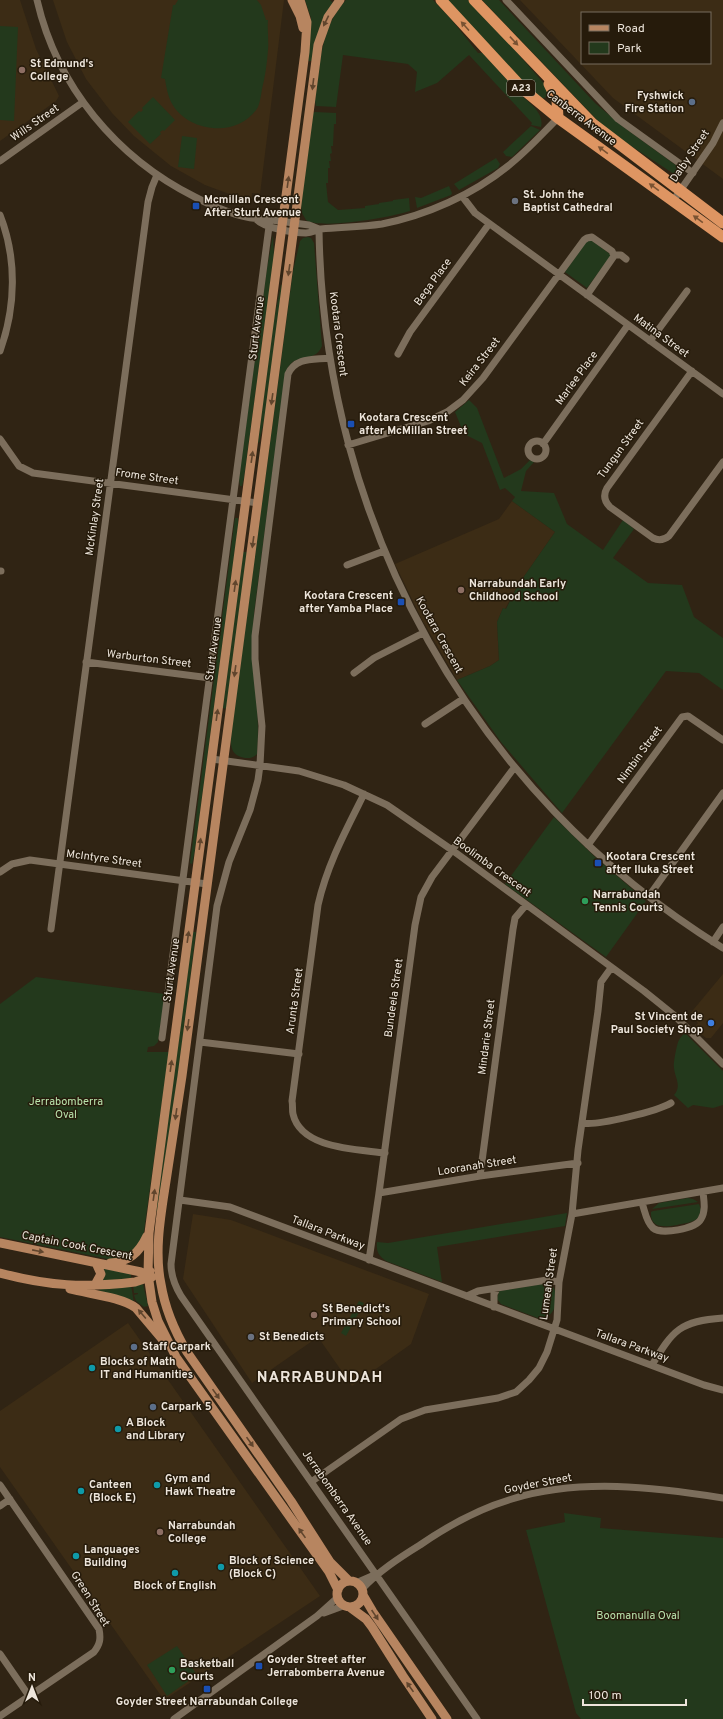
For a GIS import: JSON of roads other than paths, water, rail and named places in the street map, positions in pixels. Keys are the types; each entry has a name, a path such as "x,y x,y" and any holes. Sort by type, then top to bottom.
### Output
{"highway":[{"name":"Canberra Avenue","path":"441,0 524,90 558,118 723,237"},
{"name":"Canberra Avenue","path":"475,0 593,124 723,223"},
{"path":"542,71 558,104 558,118 579,118 593,124"},
{"path":"539,102 550,99 552,89"}],"main road":[{"path":"292,0 301,20 306,47"},
{"name":"Sturt Avenue","path":"175,1355 158,1320 152,1302 148,1274 149,1233 306,47 307,22 300,0"},
{"path":"340,0 328,17 318,45 165,1192 159,1248 160,1284 169,1318 180,1340 227,1410 292,1501 330,1562 357,1587 447,1719"},
{"path":"34,1281 67,1286 134,1282 142,1280 148,1274 154,1263 157,1226 165,1192"},
{"path":"95,1285 101,1274 96,1263 117,1262 131,1258 140,1249 149,1233"},
{"name":"Captain Cook Crescent","path":"0,1243 137,1271 148,1274 160,1284"},
{"path":"0,1273 121,1300 136,1308 175,1355 224,1423 329,1572 342,1600 366,1619 372,1626 431,1717 439,1708"},
{"path":"224,1423 227,1418 227,1410"},
{"path":"342,1600 340,1586 357,1587"},
{"path":"342,1600 357,1606 361,1601 357,1587"}],"street":[{"path":"37,0 46,30 57,57 71,84 83,102 120,145 157,175 180,189 206,202 257,220 261,224 270,223 294,227 310,225 319,229 361,227 393,221 427,211 462,196 507,167 535,142 558,118"},
{"name":"Canberra Avenue","path":"506,0 618,119 693,173"},
{"name":"Wills Street","path":"0,161 83,102"},
{"name":"Dalby Street","path":"673,201 713,144 723,123"},
{"name":"McKinlay Street","path":"51,929 149,198 157,175"},
{"name":"Matina Street","path":"462,196 472,210 489,224 723,394"},
{"path":"0,215 10,249 13,285 10,317 0,351"},
{"name":"Sturt Avenue","path":"162,1038 270,223"},
{"name":"Bega Place","path":"398,354 410,332 489,224"},
{"name":"Kootara Crescent","path":"319,229 322,300 329,358 348,445 370,515 384,551 423,633 463,699 514,768 562,820 622,876 678,919 723,948"},
{"path":"559,275 587,238 594,238 614,254 621,255 626,259"},
{"path":"587,295 613,259 614,254"},
{"name":"Keira Street","path":"348,445 425,423 458,404 481,381 559,275"},
{"path":"650,341 687,291"},
{"name":"Marlee Place","path":"542,444 628,325"},
{"path":"180,1200 218,906 229,862 250,810 260,765 262,726 256,666 255,636 288,374 294,365 301,361 329,358"},
{"name":"Tungun Street","path":"692,371 607,488 604,493 605,501 610,507 653,538 658,540 666,539 723,462"},
{"name":"Frome Street","path":"0,439 17,463 29,472 258,503"},
{"path":"347,565 384,551"},
{"path":"354,673 374,658 423,633"},
{"name":"Warburton Street","path":"86,662 210,678"},
{"path":"425,724 463,699"},
{"name":"Nimbin Street","path":"588,845 682,717 688,716 723,740"},
{"name":"Boolimba Crescent","path":"212,759 299,771 364,794 387,805 452,850 644,991 674,1016 723,1064"},
{"name":"Bundeela Street","path":"369,1260 385,1153 416,918 421,897 432,877 514,768"},
{"path":"649,896 723,793"},
{"name":"Arunta Street","path":"364,794 335,853 323,885 318,905 292,1101 293,1114 299,1127 311,1137 327,1144 385,1153"},
{"name":"McIntyre Street","path":"0,872 12,864 24,860 207,884"},
{"name":"Mindarie Street","path":"480,1176 512,930 515,918 526,905"},
{"path":"713,942 723,927"},
{"name":"Lumeah Street","path":"311,1482 412,1414 425,1410 498,1398 516,1392 539,1368 547,1352 557,1320 559,1282 572,1214 601,982 611,968"},
{"path":"200,1042 299,1054"},
{"path":"583,1123 650,1112 671,1103"},
{"name":"Looranah Street","path":"379,1193 480,1176 578,1163"},
{"path":"572,1214 723,1188"},
{"path":"642,1203 648,1221 654,1229 662,1231 690,1228 702,1219 704,1211 703,1192"},
{"name":"Tallara Parkway","path":"180,1200 230,1207 704,1385 723,1390"},
{"name":"Jerrabomberra Avenue","path":"180,1200 171,1267 173,1279 178,1291 477,1719"},
{"path":"467,1296 478,1291 547,1280 559,1282"},
{"path":"494,1307 494,1294 497,1289"},
{"path":"652,1365 667,1341 676,1331 690,1322 723,1318"},
{"name":"Green Street","path":"0,1485 99,1629 101,1637 99,1645 94,1652 0,1716"},
{"name":"Goyder Street","path":"357,1587 448,1526 478,1511 512,1498 547,1491 581,1487 613,1487 673,1491 723,1498"},
{"path":"0,1506 10,1499"},
{"path":"174,1719 317,1616 342,1600"},
{"path":"0,1654 29,1696"}],"place":[{"name":"St Edmund's College","path":"22,70"},
{"name":"Fyshwick Fire Station","path":"692,102"},
{"name":"St. John the Baptist Cathedral","path":"515,201"},
{"name":"Mcmillan Crescent After Sturt Avenue","path":"196,206"},
{"name":"Kootara Crescent after McMillan Street","path":"351,424"},
{"name":"Narrabundah Early Childhood School","path":"461,590"},
{"name":"Kootara Crescent after Yamba Place","path":"401,602"},
{"name":"Kootara Crescent after Iluka Street","path":"598,863"},
{"name":"Narrabundah Tennis Courts","path":"585,901"},
{"name":"St Vincent de Paul Society Shop","path":"711,1023"},
{"name":"St Benedict's Primary School","path":"314,1315"},
{"name":"St Benedicts","path":"251,1337"},
{"name":"Staff Carpark","path":"134,1347"},
{"name":"Blocks of Math IT and Humanities","path":"92,1368"},
{"name":"Carpark 5","path":"153,1407"},
{"name":"A Block and Library","path":"118,1429"},
{"name":"Gym and Hawk Theatre","path":"157,1485"},
{"name":"Canteen (Block E)","path":"81,1491"},
{"name":"Narrabundah College","path":"160,1532"},
{"name":"Languages Building","path":"76,1556"},
{"name":"Block of Science (Block C)","path":"221,1567"},
{"name":"Block of English","path":"175,1573"},
{"name":"Goyder Street after Jerrabomberra Avenue","path":"259,1666"},
{"name":"Basketball Courts","path":"172,1670"},
{"name":"Goyder Street Narrabundah College","path":"207,1689"}],"district":[{"name":"NARRABUNDAH","path":"320,1378"}],"park label":[{"name":"Jerrabomberra Oval","path":"66,1108"},
{"name":"Boomanulla Oval","path":"638,1616"}]}
